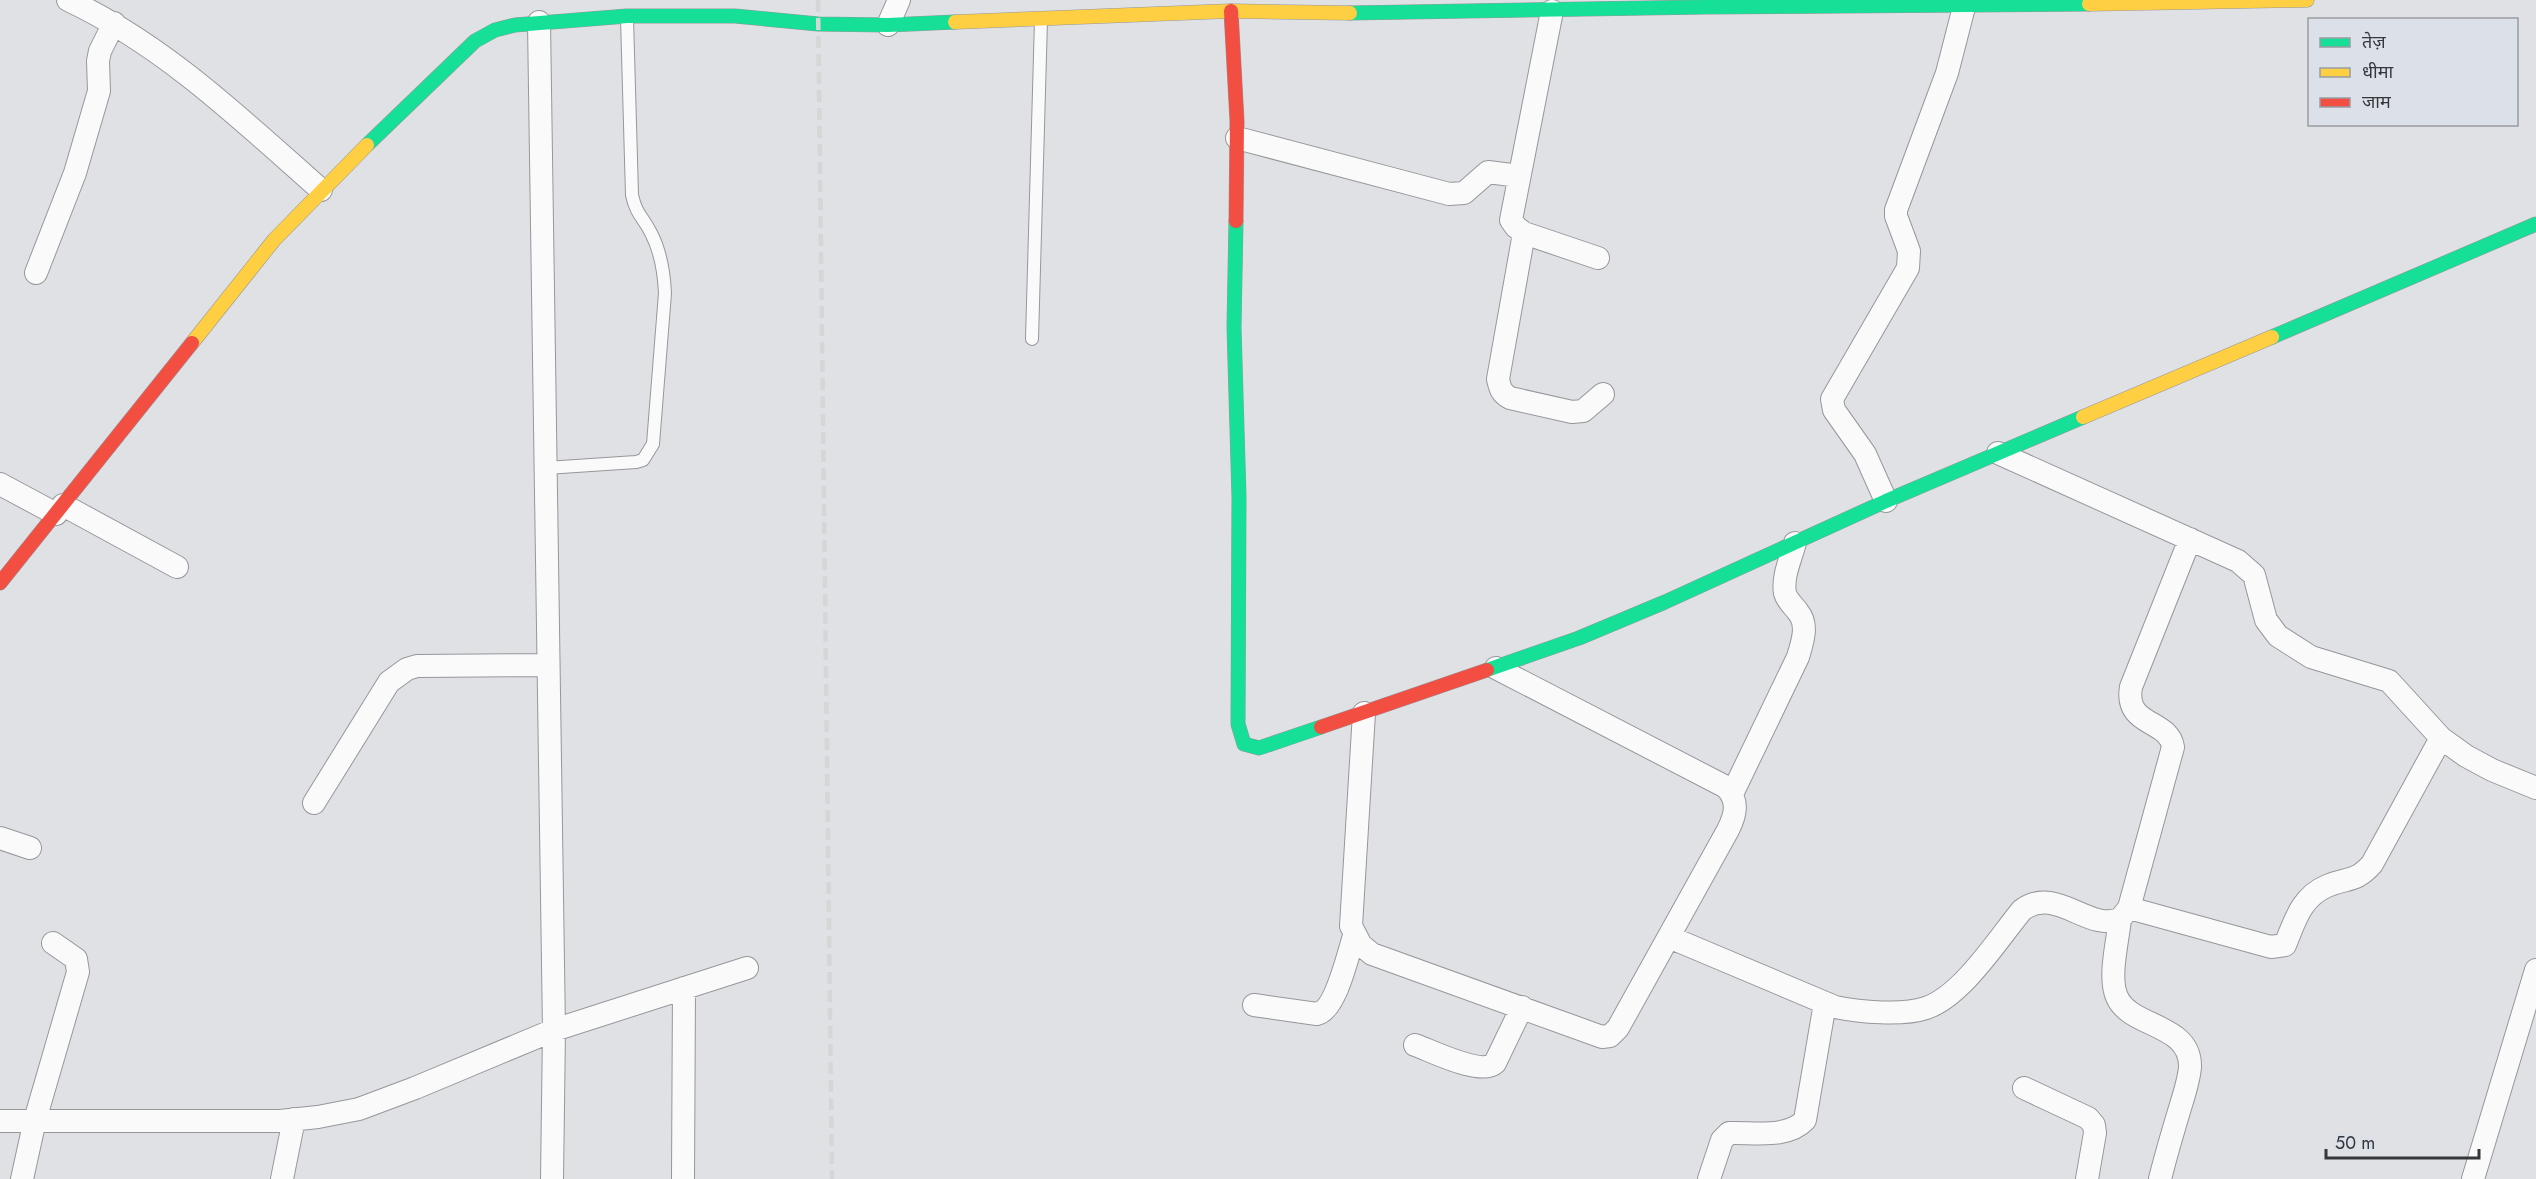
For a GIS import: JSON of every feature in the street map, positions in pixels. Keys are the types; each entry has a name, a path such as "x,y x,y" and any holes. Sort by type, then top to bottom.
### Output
{"main road":[{"path":"0,583 224,299 274,240 429,81 475,41 495,30 538,22 738,8 818,24 888,25 1041,20 1297,6 1552,11 1708,4 1964,8 2307,0"},
{"path":"1231,11 1237,138 1234,327 1239,497 1237,691 1240,735 1244,744 1259,748 1579,638 1665,602 1886,501 2536,224"}],"street":[{"path":"68,0 114,23 212,95 321,190"},
{"path":"888,25 899,0"},
{"path":"1886,501 1865,454 1834,410 1832,399 1908,268 1909,251 1896,210 1947,73 1964,8"},
{"path":"1552,11 1511,220 1524,233 1598,258"},
{"path":"538,22 554,1030 552,1179"},
{"path":"36,273 84,144 99,91 100,51 114,23"},
{"path":"1237,138 1449,194 1464,193 1488,172 1519,176"},
{"path":"1524,233 1498,379 1499,387 1510,398 1572,412 1583,411 1603,394"},
{"path":"1998,453 2238,561 2251,571 2257,583 2269,627 2278,636 2311,657 2389,681 2441,738 2483,766 2536,789"},
{"path":"0,484 60,509 177,567"},
{"path":"2160,1179 2190,1066 2185,1050 2174,1035 2124,1008 2116,996 2113,981 2124,913 2172,747 2172,742 2164,733 2136,713 2129,698 2131,687 2190,539"},
{"path":"1732,794 1798,657 1804,635 1804,624 1786,597 1785,591 1785,581 1795,543"},
{"path":"314,803 389,682 407,669 417,666 548,665"},
{"path":"1364,713 1351,926 1354,936 1372,954 1602,1037 1610,1036 1618,1028 1735,816 1736,802 1726,787 1496,668"},
{"path":"2124,913 2271,947 2285,945 2300,909 2310,898 2328,885 2358,878 2372,864 2441,738"},
{"path":"0,838 30,848"},
{"path":"1669,937 1825,1003 1852,1011 1911,1011 1938,1003 1963,981 2022,910 2030,904 2049,902 2114,922 2124,913"},
{"path":"1254,1005 1323,1013 1332,1001 1354,936"},
{"path":"22,1179 35,1120 78,972 76,959 53,943"},
{"path":"0,1121 294,1119 359,1109 554,1030 747,968"},
{"path":"2473,1179 2536,970"},
{"path":"683,1179 684,988"},
{"path":"1709,1179 1722,1140 1729,1133 1787,1132 1797,1128 1805,1119 1825,1003"},
{"path":"1415,1045 1477,1068 1490,1067 1495,1063 1522,1007"},
{"path":"2024,1088 2088,1118 2094,1125 2096,1133 2087,1179"},
{"path":"282,1179 294,1119"}],"lane":[{"path":"546,468 636,462 643,460 653,444 664,284 659,252 651,231 637,214 632,195 627,16"},
{"path":"1032,339 1041,20"}],"railway":[{"path":"818,0 832,1179"}],"traffic: fast":[{"path":"1350,13 2089,4"},
{"path":"367,145 475,41 495,30 515,25 627,16 735,16 818,24 888,25 955,22"},
{"path":"1236,221 1234,327 1239,497 1238,724 1244,744 1259,748 1321,727"},
{"path":"2272,337 2536,224"},
{"path":"1487,670 1579,638 1665,602 1886,501 2083,417"}],"traffic: slow":[{"path":"2089,4 2307,0"},
{"path":"955,22 1231,11 1350,13"},
{"path":"192,343 274,240 367,145"},
{"path":"2083,417 2272,337"}],"traffic: jam":[{"path":"1231,11 1237,121 1236,221"},
{"path":"0,583 192,343"},
{"path":"1321,727 1487,670"}]}
